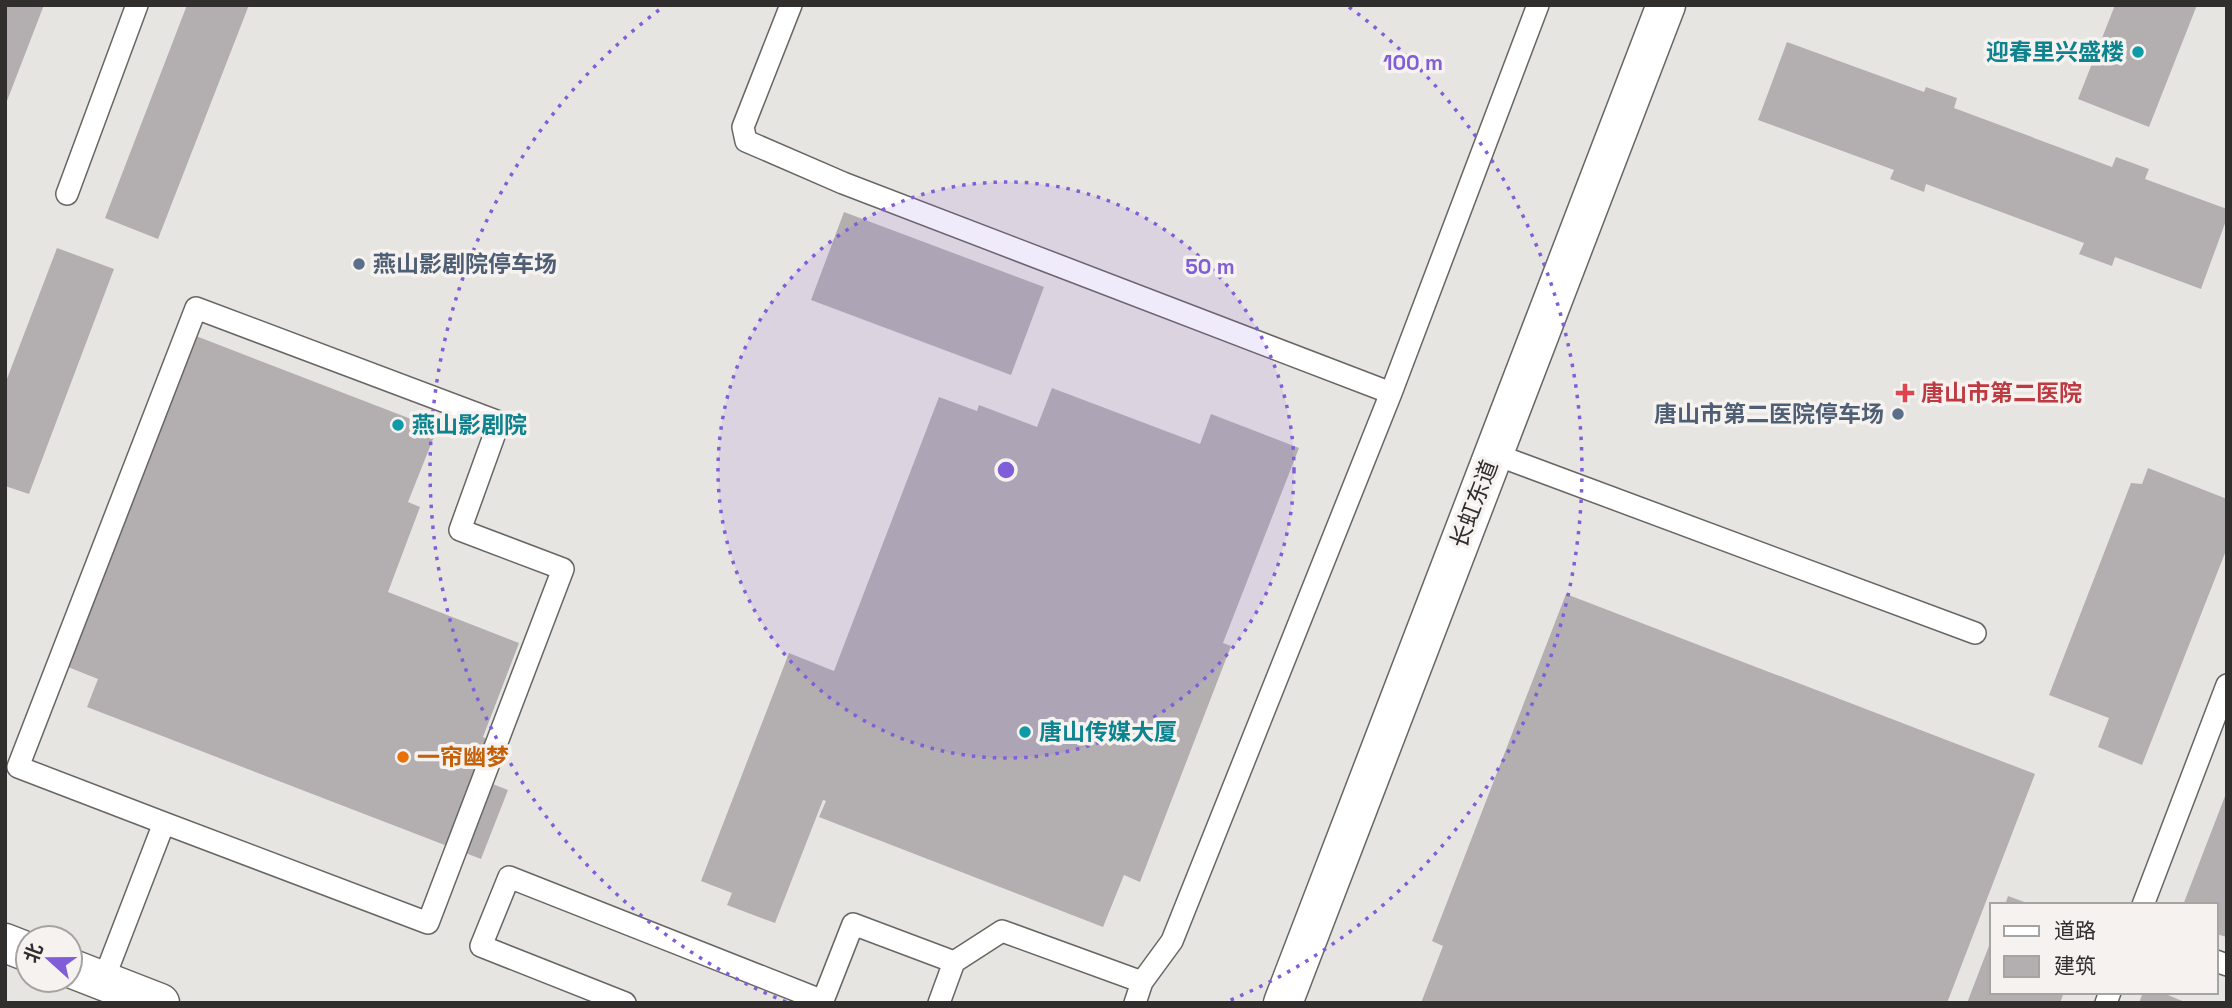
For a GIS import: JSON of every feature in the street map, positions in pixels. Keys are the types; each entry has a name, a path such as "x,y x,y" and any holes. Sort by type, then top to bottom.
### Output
{"street":[{"name":"长虹东道","path":"1283,1003 1666,5"},
{"path":"87,975 160,1003"}],"lane":[{"path":"67,194 137,5"},
{"path":"791,5 743,127 746,141 843,183 1391,393"},
{"path":"1135,1003 1142,982 1172,941 1391,393 1538,5"},
{"path":"196,308 499,422 460,530 563,569 428,923 164,823 19,767 196,308"},
{"path":"1494,454 1975,633"},
{"path":"2144,903 2227,685"},
{"path":"87,975 164,823"},
{"path":"625,1003 481,946 509,877 823,1002 853,924 954,962"},
{"path":"939,1003 954,962 1002,931 1142,982"}],"building":[{"path":"5,5 44,5 5,106"},
{"path":"187,5 249,5 158,239 105,218"},
{"name":"迎春里兴盛楼","path":"2115,5 2197,5 2149,127 2078,99"},
{"path":"1787,42 1924,92 1926,87 1957,98 1954,108 2112,167 2116,157 2149,169 2145,179 2227,209 2227,218 2201,289 2115,257 2112,266 2079,254 2084,243 1926,184 1924,192 1890,179 1894,170 1758,120"},
{"path":"844,212 1044,287 1011,375 811,300"},
{"path":"57,248 114,269 29,494 5,486 5,384"},
{"name":"燕山影剧院","path":"196,336 437,429 408,502 420,507 388,592 519,643 483,737 487,739 472,776 508,790 481,859 87,707 98,679 68,667"},
{"name":"唐山传媒大厦","path":"1052,388 1200,444 1211,414 1299,448 1223,643 1231,646 1140,882 1124,875 1103,927 819,817 826,801 823,800 775,923 727,905 732,893 701,881 789,653 834,671 939,397 977,411 979,405 1037,427"},
{"path":"2148,468 2227,499 2227,548 2142,765 2098,747 2109,718 2049,695 2131,483 2142,484"},
{"path":"1566,594 2035,774 1947,1003 1421,1003 1443,946 1432,941"},
{"path":"2227,791 2227,937 2218,935 2218,903 2184,903"},
{"path":"2008,896 2027,903 2006,903"},
{"path":"1990,943 1990,994 2063,994 2060,1003 1967,1003"},
{"path":"2142,994 2166,994 2187,1003 2139,1003"}],"place":[{"name":"迎春里兴盛楼","path":"2138,52"},
{"name":"燕山影剧院停车场","path":"359,264"},
{"name":"唐山市第二医院","path":"1905,393"},
{"name":"唐山市第二医院停车场","path":"1898,414"},
{"name":"燕山影剧院","path":"398,425"},
{"name":"唐山传媒大厦","path":"1025,732"},
{"name":"一帘幽梦","path":"403,757"}]}
